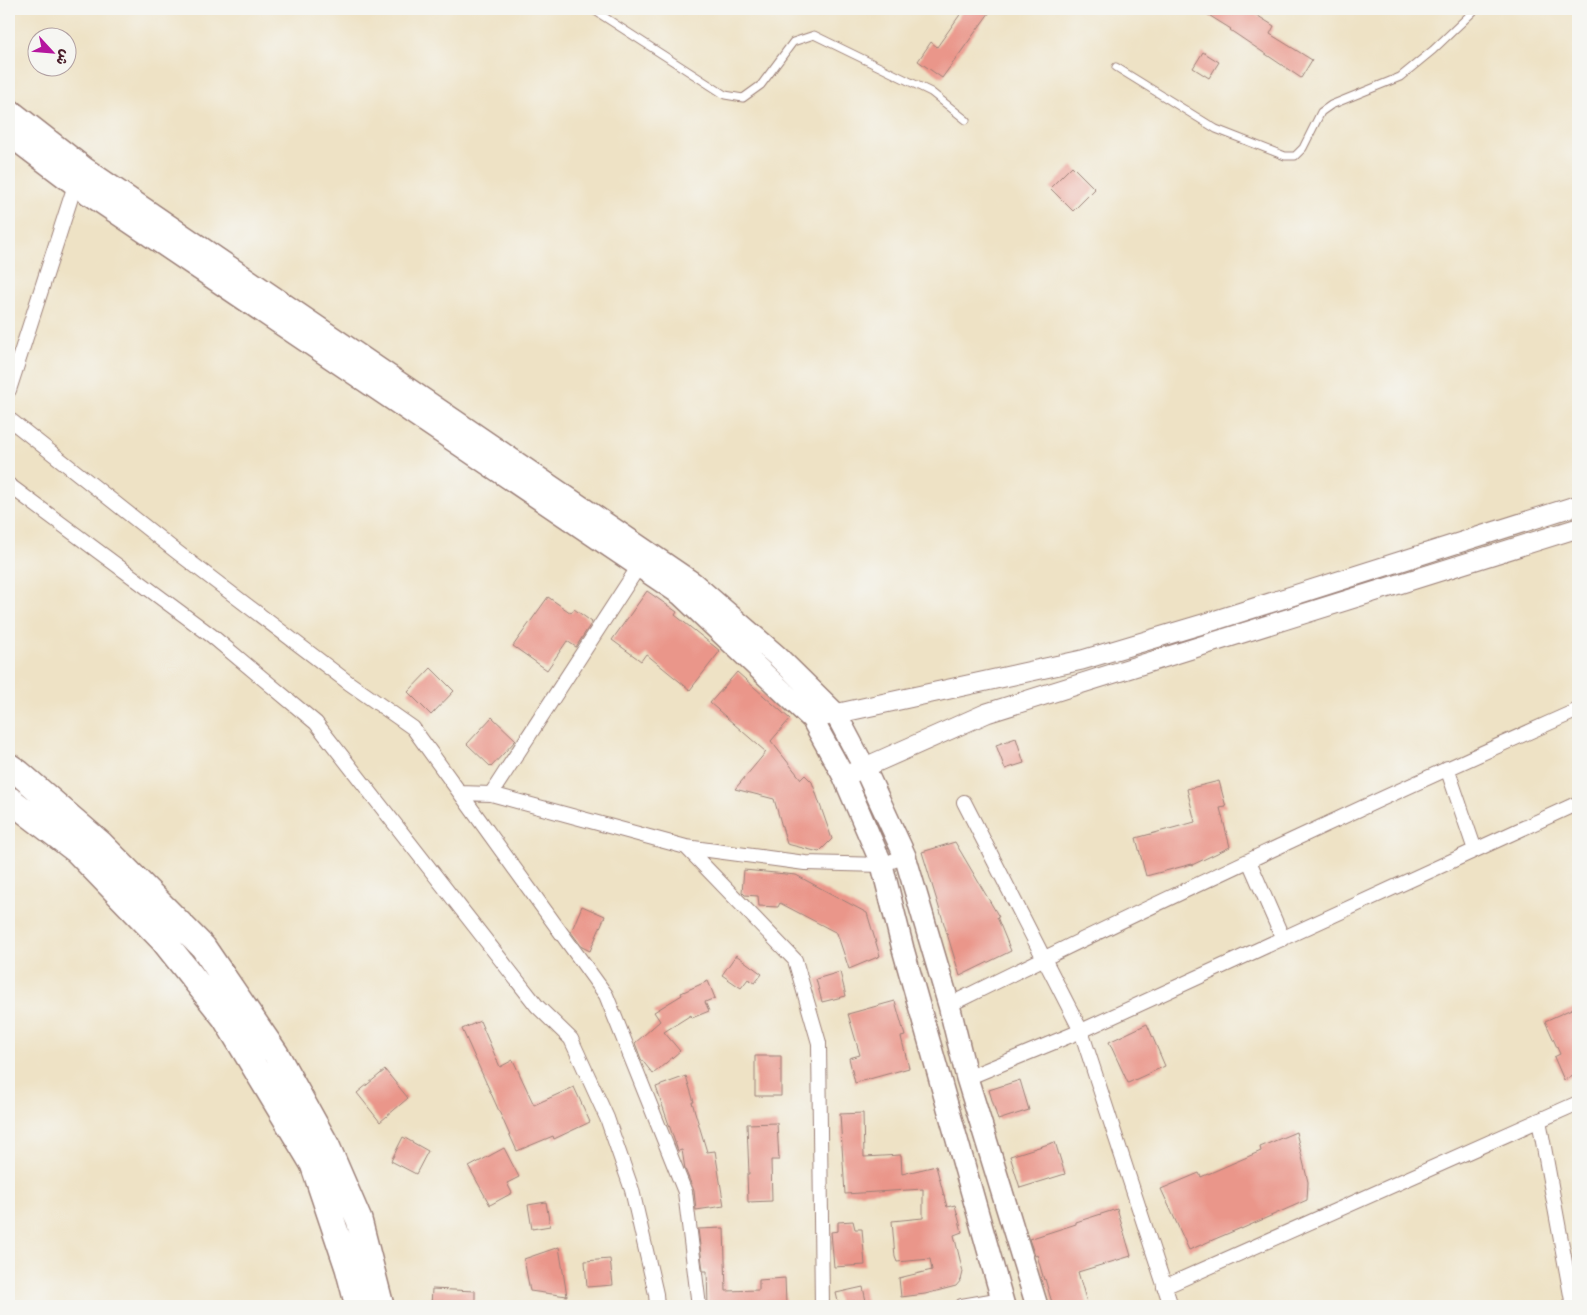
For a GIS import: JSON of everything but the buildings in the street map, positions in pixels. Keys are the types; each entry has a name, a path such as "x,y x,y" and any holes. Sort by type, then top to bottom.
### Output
{"highway":[{"path":"9,766 102,844 202,946 237,996 276,1054 327,1146 359,1220 381,1306"},
{"path":"9,799 77,851 163,940 225,1018 313,1164 348,1268 358,1306"}],"main road":[{"path":"9,109 81,177 680,594 812,719 844,777 882,865 903,949 1003,1303"},
{"path":"9,135 81,177 693,583 777,656 836,714 864,767 905,856 949,1005 967,1078 1037,1306"}],"street":[{"path":"9,390 81,177"},
{"path":"9,418 216,582 413,728 606,995 685,1192 699,1306"},
{"path":"9,484 212,636 316,723 538,1006 571,1039 607,1118 632,1190 656,1294 657,1306"},
{"path":"812,719 1082,660 1213,621 1578,505"},
{"path":"844,777 987,713 1578,528"},
{"path":"491,794 639,566"},
{"path":"949,1005 1044,958 1447,768 1578,710"},
{"path":"1447,768 1475,850"},
{"path":"460,793 491,794 686,847 805,863 882,865 905,856"},
{"path":"964,802 1081,1031 1171,1306"},
{"path":"967,1078 1081,1031 1578,803"},
{"path":"686,847 795,960 819,1043 822,1306"},
{"path":"1249,861 1283,939"},
{"path":"1164,1287 1578,1103"},
{"path":"1539,1120 1573,1306"},
{"path":"962,1306 1003,1303"}],"lane":[{"path":"592,9 725,95 743,98 761,85 793,42 814,35 931,92 966,120"},
{"path":"1116,67 1216,129 1285,156 1295,156 1303,148 1321,112 1331,105 1400,78 1434,50 1476,9"}]}
